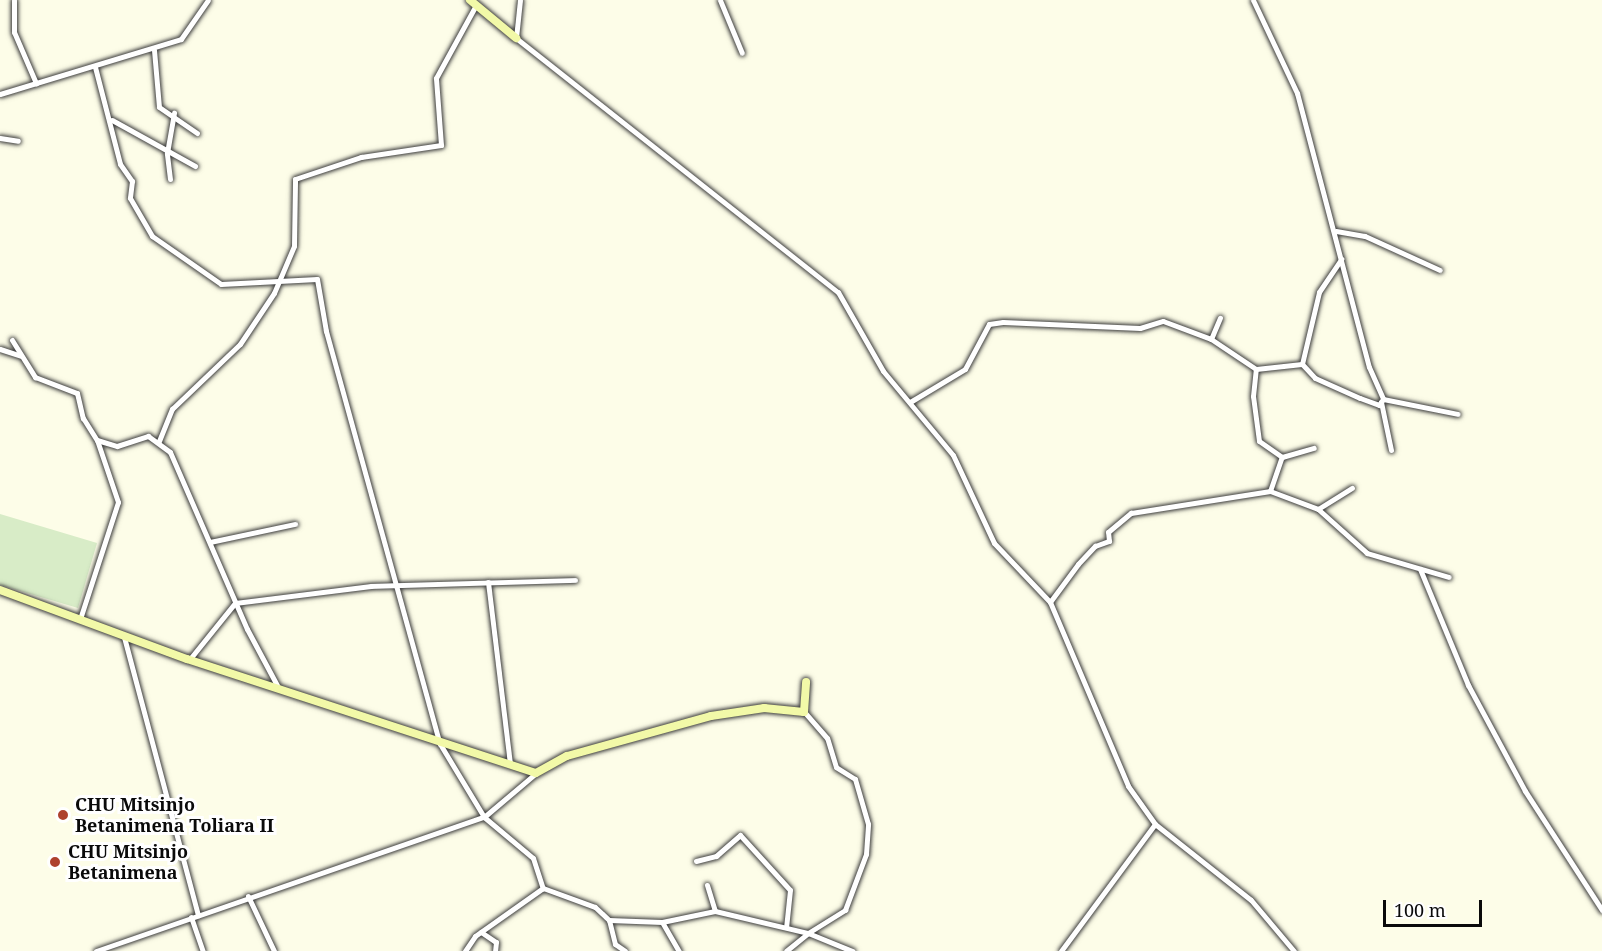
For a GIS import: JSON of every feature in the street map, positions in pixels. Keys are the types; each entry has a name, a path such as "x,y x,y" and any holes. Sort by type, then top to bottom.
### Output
{"street":[{"path":"14,0 14,32 36,83"},
{"path":"0,94 154,50 181,39 208,0"},
{"path":"516,38 520,0"},
{"path":"720,0 741,53"},
{"path":"1253,0 1297,93 1336,231 1369,367 1382,401 1390,450"},
{"path":"159,441 172,409 240,344 278,282 294,246 295,179 361,157 441,145 436,78 473,2 838,292 883,371 953,455 1009,565 1050,602 1128,786 1155,824 1251,900 1294,951"},
{"path":"154,50 159,106 174,112 197,133"},
{"path":"95,67 120,164 132,182 130,198 152,236 221,284 316,279 326,331 400,585 440,744 484,817 532,858 543,888 595,907 609,920 615,944 625,951"},
{"path":"170,179 167,153 174,112"},
{"path":"110,118 167,153 195,166"},
{"path":"0,138 18,141"},
{"path":"1336,231 1365,236 1440,270"},
{"path":"1302,363 1319,292 1341,259"},
{"path":"1211,339 1220,318"},
{"path":"910,402 965,369 988,324 1031,320 1076,328 1140,328 1163,321 1211,339 1256,369 1302,363"},
{"path":"12,340 35,377 77,393 82,418 97,440 118,502 80,619"},
{"path":"0,349 24,357"},
{"path":"1302,363 1315,378 1382,401 1458,414"},
{"path":"1256,369 1253,396 1259,441 1282,457"},
{"path":"97,440 117,446 147,436 159,441 181,474 235,603 280,690"},
{"path":"1282,457 1314,448"},
{"path":"1270,491 1282,457"},
{"path":"1318,509 1352,488"},
{"path":"1050,602 1058,596 1078,564 1095,546 1109,541 1108,532 1131,513 1270,491 1318,509 1367,553 1449,577"},
{"path":"210,542 295,524"},
{"path":"1420,569 1484,714 1551,836 1602,910"},
{"path":"189,660 235,603 400,585 575,580"},
{"path":"488,582 510,767"},
{"path":"0,590 189,660 510,767 536,773"},
{"path":"124,637 198,915"},
{"path":"804,712 806,682"},
{"path":"96,951 248,896 484,817 536,773 567,756 711,716 764,708 804,712 827,738 836,768 855,780 868,824 866,854 845,910 808,933 786,951"},
{"path":"1061,951 1155,824"},
{"path":"696,861 716,856 740,835 790,890 786,926"},
{"path":"707,885 715,911"},
{"path":"465,951 482,932 543,888"},
{"path":"248,896 274,951"},
{"path":"609,920 662,922 715,911 786,926 852,951"},
{"path":"191,917 203,951"},
{"path":"662,922 679,951"},
{"path":"482,932 496,942 495,951"},
{"path":"610,951 615,944"}],"green space":[{"path":"0,514 97,543 78,608 0,585"}],"place":[{"name":"CHU Mitsinjo Betanimena Toliara II","path":"63,815"},
{"name":"CHU Mitsinjo Betanimena","path":"55,862"}]}
